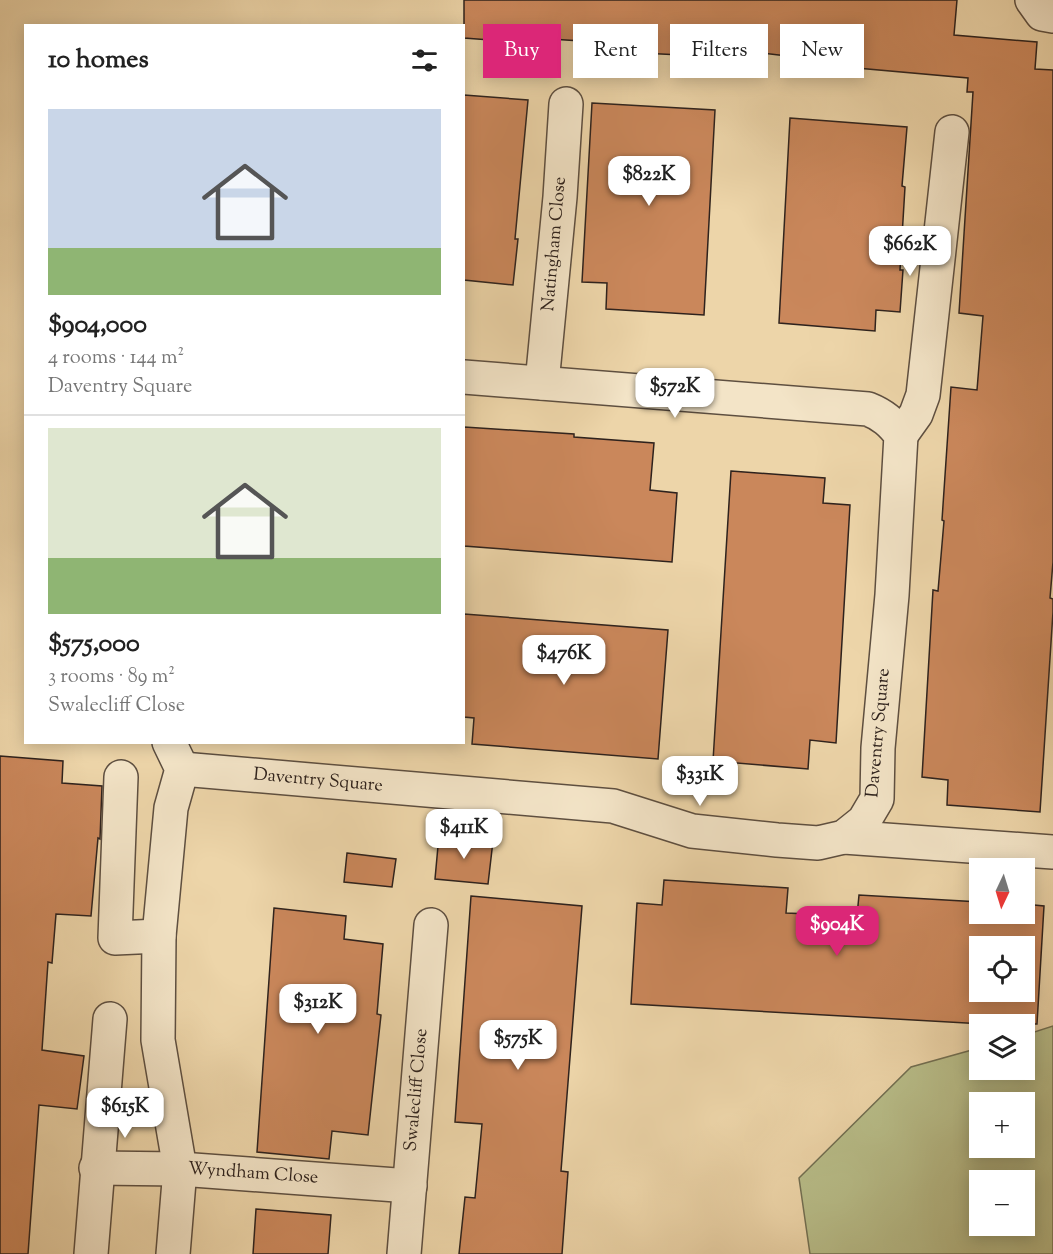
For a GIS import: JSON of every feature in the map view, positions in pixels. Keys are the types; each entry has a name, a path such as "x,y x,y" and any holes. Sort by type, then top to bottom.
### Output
{"street":[{"path":"1032,0 1042,14 1053,16"},
{"name":"Natingham Close","path":"542,383 560,196 566,104"},
{"path":"465,377 868,409 882,414 901,435 916,414 923,395 952,132"},
{"name":"Daventry Square","path":"172,1254 180,1168 158,1040 159,936 176,756 613,806 692,831 818,843 844,837 864,821 877,799 878,748 892,595 901,435"},
{"path":"121,777 115,938 159,936"},
{"path":"844,837 1053,852"},
{"name":"Swalecliff Close","path":"404,1254 431,925"},
{"path":"91,1254 96,1168 110,1019"},
{"name":"Wyndham Close","path":"96,1168 180,1168 410,1186"}],"green space":[{"path":"1053,1026 1053,1254 810,1254 799,1178 911,1067 969,1051 969,1080 1035,1080 1035,1032"}],"building":[{"path":"464,0 957,0 954,35 1037,42 1035,69 1053,70 1053,562 1050,598 1053,599 1053,612 1040,812 947,805 948,780 922,777 933,590 938,591 944,521 942,520 951,387 977,390 983,316 959,313 973,92 967,92 968,78 864,69 864,24 780,24 780,55 768,54 768,24 670,24 670,54 658,54 658,24 573,24 573,40 561,40 561,24 483,24 483,39 465,38"},
{"path":"465,95 528,100 513,285 465,280"},
{"path":"592,103 715,110 704,315 606,309 607,283 582,282"},
{"path":"790,118 907,127 902,186 905,187 900,312 876,310 875,331 779,323"},
{"path":"465,427 574,434 574,437 654,443 650,490 677,493 672,562 465,546"},
{"path":"731,471 825,478 823,503 850,505 836,743 810,740 808,769 713,761"},
{"path":"465,614 668,630 658,759 472,744 474,718 465,717"},
{"path":"0,756 63,761 62,783 102,786 100,839 98,838 91,916 56,914 52,963 48,962 42,1050 84,1056 77,1109 39,1105 28,1254 0,1254"},
{"path":"439,835 493,841 488,884 435,879"},
{"path":"347,853 396,859 392,887 344,882"},
{"path":"664,880 788,888 786,913 857,916 859,895 969,901 969,924 1035,924 1035,905 1044,906 1037,1024 1035,1024 1035,1014 969,1014 969,1023 631,1004 637,903 662,905"},
{"path":"471,896 582,906 561,1171 568,1172 562,1254 459,1254 465,1197 475,1198 482,1124 455,1122"},
{"path":"274,908 346,916 344,939 383,944 377,1014 381,1015 368,1135 332,1131 329,1159 257,1152"},
{"path":"256,1209 331,1215 328,1254 253,1254"}]}
